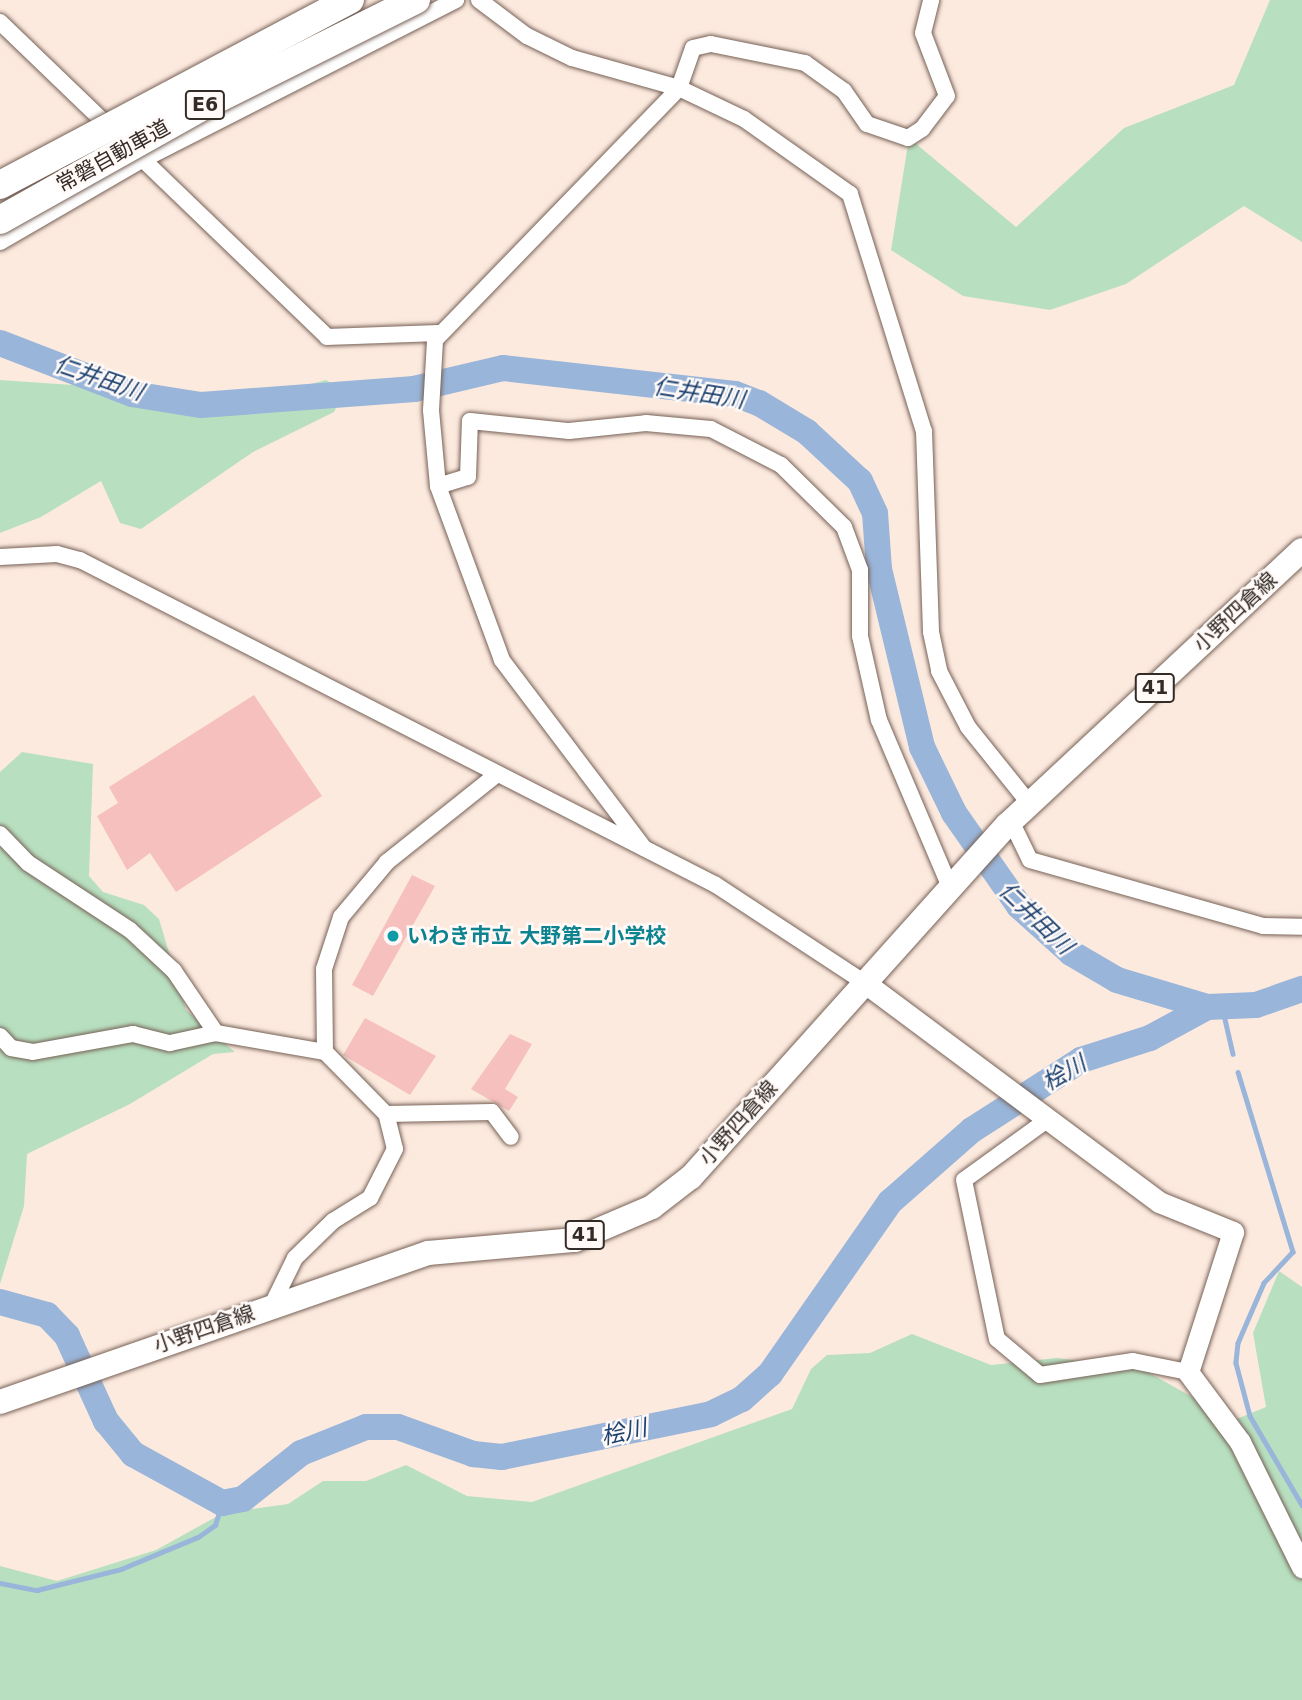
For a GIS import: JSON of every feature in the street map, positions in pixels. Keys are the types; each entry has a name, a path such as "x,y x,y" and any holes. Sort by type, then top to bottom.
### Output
{"highway":[{"name":"常磐自動車道","path":"0,185 350,0"},
{"name":"常磐自動車道","path":"0,220 204,106 416,0"}],"main road":[{"name":"小野四倉線","path":"0,1402 272,1305 428,1254 575,1240 652,1207 691,1177 868,985 950,887 1009,823 1302,551"}],"street":[{"path":"0,242 140,161 456,0"},
{"path":"479,0 527,36 572,58 678,88 744,119 836,183 859,209 924,431 931,632 939,671 968,727 1030,804"},
{"path":"644,848 502,660 438,486 431,410 437,336 678,88 693,48 711,44 805,63 844,91 867,124 908,138 940,112 947,96 922,23 931,0"},
{"path":"0,22 140,161 327,337 437,336"},
{"path":"438,486 468,477 470,421 569,431 646,423 711,429 781,465 844,527 860,570 860,636 879,720 950,887"},
{"path":"0,557 35,553 80,559 496,775 716,885 868,985 1159,1202 1233,1233 1188,1372"},
{"path":"325,1052 324,969 341,917 387,862 496,775"},
{"path":"1009,823 1030,860 1263,926 1302,927"},
{"path":"0,834 28,863 156,954 216,1033"},
{"path":"0,1036 11,1048 33,1052 133,1034 170,1043 216,1033 325,1052 386,1114 395,1149 389,1168 370,1198 295,1258 272,1305"},
{"path":"386,1114 492,1112 511,1137"},
{"path":"1048,1120 964,1180 997,1339 1040,1374 1133,1361 1188,1372 1240,1442 1302,1567"}],"green space":[{"path":"1270,0 1302,0 1302,242 1244,206 1126,284 1050,310 963,296 891,250 909,138 1016,227 1124,128 1234,85"},
{"path":"0,380 87,386 155,401 262,397 326,380 345,391 334,412 253,452 141,529 120,523 101,481 41,517 0,533"},
{"path":"22,752 93,764 89,876 103,892 144,905 159,919 186,1010 235,1052 213,1054 130,1104 27,1154 24,1206 0,1284 0,772"},
{"path":"1279,1271 1302,1287 1302,1700 0,1700 0,1566 57,1581 156,1550 223,1513 288,1504 323,1481 366,1481 406,1465 467,1496 532,1502 792,1409 811,1369 827,1355 870,1353 912,1334 991,1365 1057,1358 1142,1369 1234,1420 1266,1407 1253,1333"}],"building":[{"path":"254,695 322,796 176,892 150,853 127,870 97,816 118,803 109,787"},
{"name":"いわき市立 大野第二小学校","path":"412,875 435,886 373,996 352,985"},
{"path":"365,1018 436,1056 410,1095 343,1055"},
{"path":"510,1034 532,1044 505,1089 518,1097 509,1111 471,1089"}],"waterway":[{"name":"仁井田川","path":"0,343 132,394 201,405 414,389 503,368 735,394 759,403 807,432 860,481 875,513 879,569 922,747 954,813 1019,906 1071,953 1117,980 1207,1007 1256,1005 1302,989"},
{"path":"1222,1006 1233,1054"},
{"name":"桧川","path":"0,1302 47,1315 67,1336 106,1421 133,1454 222,1503 243,1499 301,1453 366,1427 398,1427 473,1454 502,1457 711,1414 742,1399 770,1374 890,1202 972,1130 1081,1060 1150,1038 1207,1007"},
{"path":"1238,1072 1293,1252 1264,1283 1238,1343 1236,1363 1250,1416 1302,1505"},
{"path":"0,1583 37,1590 121,1569 198,1537 215,1525 222,1503"}],"place":[{"name":"いわき市立 大野第二小学校","path":"393,936"}]}
